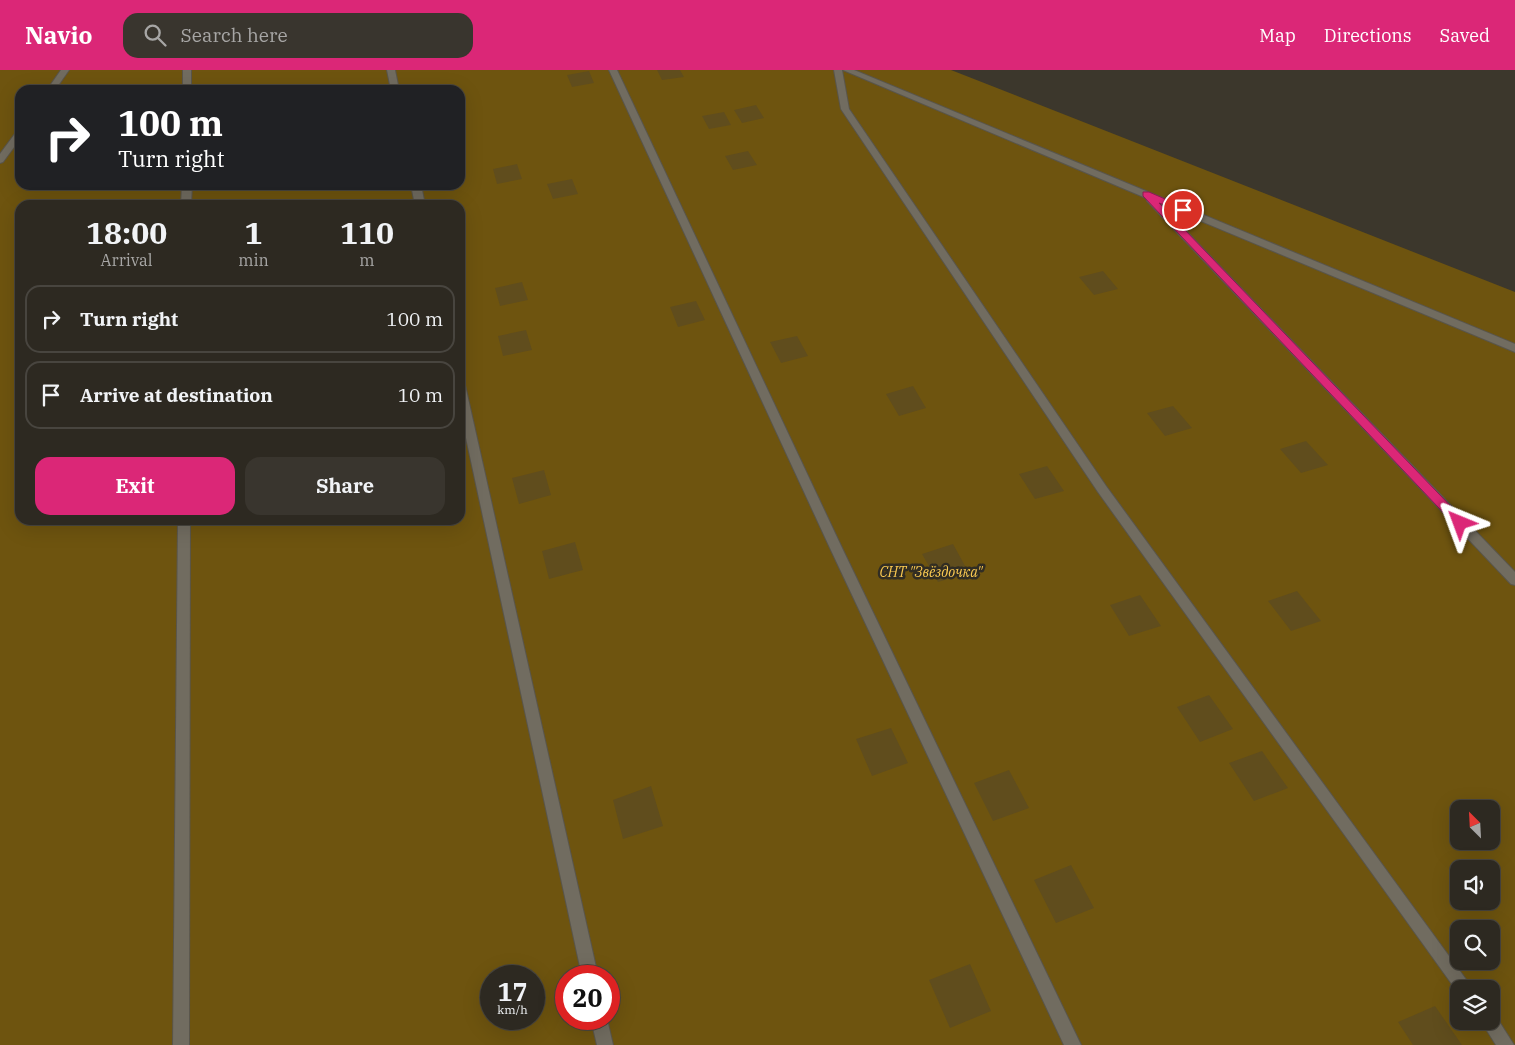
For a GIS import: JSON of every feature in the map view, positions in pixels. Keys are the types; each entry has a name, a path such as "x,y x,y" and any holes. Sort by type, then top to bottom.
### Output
{"lane":[{"path":"54,85 65,70"},
{"path":"187,70 187,85"},
{"path":"391,70 394,85"},
{"path":"613,70 836,548 1073,1045"},
{"path":"838,70 844,110 1102,489 1458,980"},
{"path":"848,70 1515,348"},
{"path":"0,160 15,139"},
{"path":"1146,194 1515,580"},
{"path":"465,408 588,965"},
{"path":"181,1045 184,525"},
{"path":"602,1030 605,1045"},
{"path":"1495,1030 1506,1045"}],"green space":[{"name":"СНТ \"Звёздочка\"","path":"0,70 951,70 1515,292 1515,1045 0,1045"}],"building":[{"path":"657,70 680,70 684,77 662,80"},
{"path":"589,71 594,83 572,87 567,75"},
{"path":"756,105 764,118 742,123 734,110"},
{"path":"724,112 731,125 709,129 702,116"},
{"path":"748,151 757,165 733,170 725,156"},
{"path":"517,164 522,179 497,184 493,169"},
{"path":"572,179 578,194 553,199 547,184"},
{"path":"1103,271 1118,289 1094,295 1079,277"},
{"path":"522,282 528,300 500,306 495,288"},
{"path":"696,301 705,320 678,327 670,307"},
{"path":"526,330 532,350 503,356 498,336"},
{"path":"797,336 808,356 781,363 770,342"},
{"path":"913,386 926,408 899,416 886,394"},
{"path":"1173,406 1192,428 1165,436 1147,413"},
{"path":"1306,441 1328,465 1301,473 1280,449"},
{"path":"1047,466 1064,491 1035,499 1019,474"},
{"path":"544,470 551,495 519,504 512,478"},
{"path":"575,542 583,570 549,579 542,551"},
{"path":"953,544 969,573 938,582 922,554"},
{"path":"1297,591 1321,621 1291,631 1268,601"},
{"path":"1140,595 1161,626 1129,636 1110,605"},
{"path":"1209,695 1233,729 1200,742 1177,707"},
{"path":"891,728 908,763 872,776 856,739"},
{"path":"1262,751 1288,788 1254,801 1229,763"},
{"path":"1009,770 1029,808 993,821 974,783"},
{"path":"651,786 663,826 623,839 613,800"},
{"path":"1071,865 1094,908 1056,923 1034,880"},
{"path":"970,964 991,1011 950,1028 929,980"},
{"path":"1435,1006 1462,1045 1413,1045 1398,1022"}],"route":[{"path":"1183,210 1146,194 1460,523"}]}
